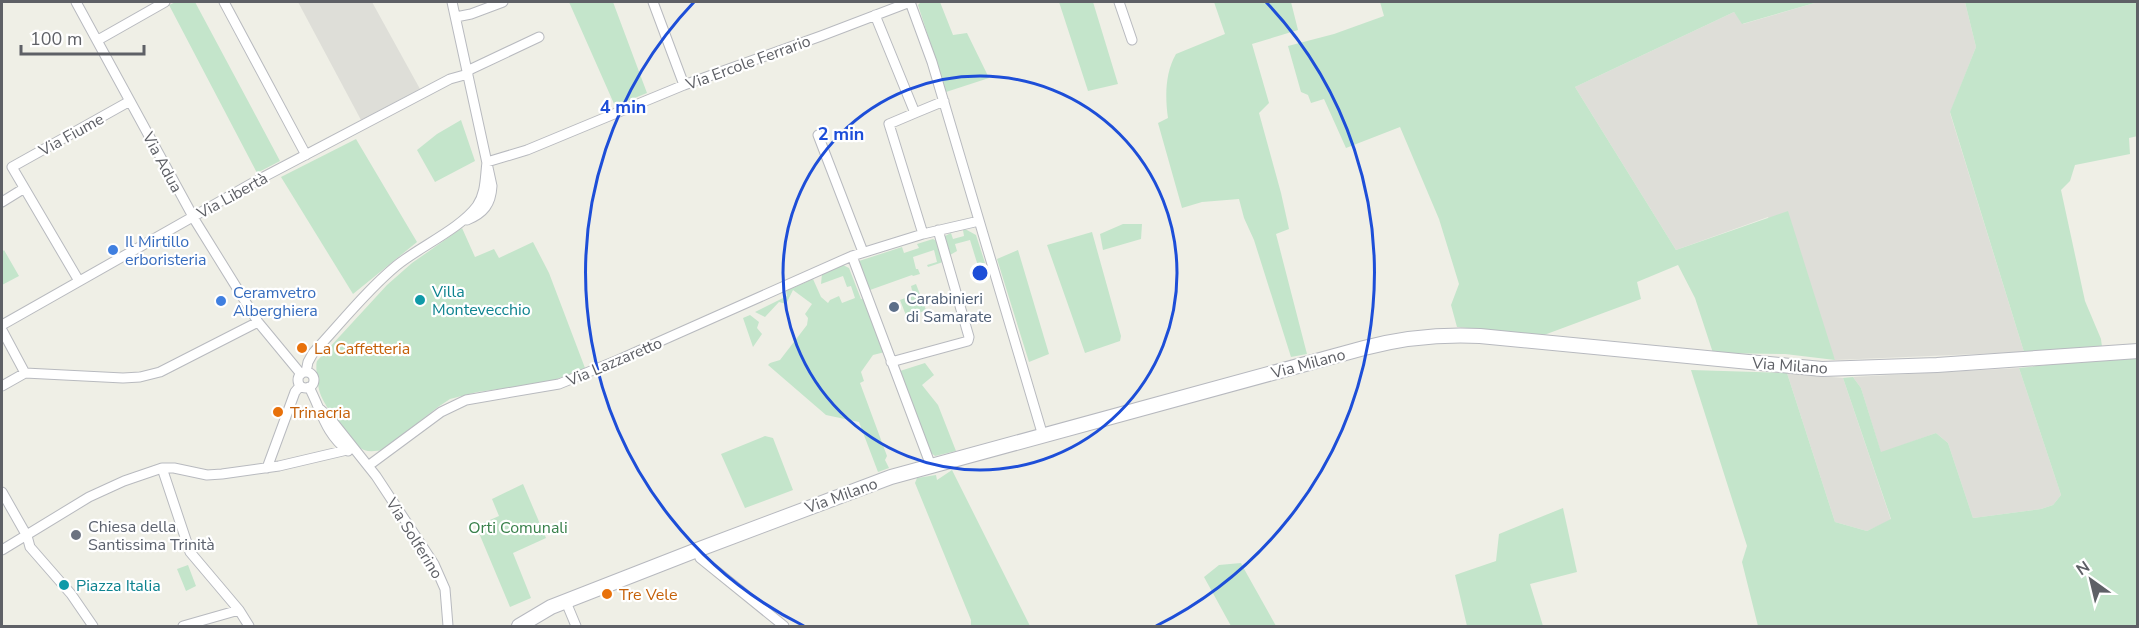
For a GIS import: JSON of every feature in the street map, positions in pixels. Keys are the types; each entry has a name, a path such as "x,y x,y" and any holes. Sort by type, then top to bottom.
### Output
{"street":[{"name":"Via Adua","path":"76,2 193,216 258,322 304,373"},
{"path":"98,40 165,2"},
{"path":"224,2 306,155"},
{"path":"267,468 295,392 305,387 298,379 304,373 313,352 391,270 456,225 480,214 489,202 492,186 452,2"},
{"path":"456,16 471,14 503,2"},
{"path":"653,2 684,85"},
{"path":"910,2 944,101 1043,436"},
{"name":"Via Ercole Ferrario","path":"487,162 527,150 684,85 910,2"},
{"path":"1119,2 1132,40"},
{"path":"875,15 915,113"},
{"name":"Via Libertà","path":"2,325 193,216 306,155 450,79 468,73 539,37"},
{"name":"Via Fiume","path":"23,189 12,167 130,101"},
{"path":"923,234 889,124 944,101"},
{"path":"818,135 863,252"},
{"path":"2,202 23,189 79,280"},
{"name":"Via Lazzaretto","path":"368,466 453,405 466,400 559,384 852,256 923,234 979,221"},
{"path":"891,362 968,341 969,337 938,230"},
{"path":"852,256 931,466"},
{"path":"2,387 25,373 123,378 160,372 258,322"},
{"path":"2,330 25,373"},
{"name":"Via Milano","path":"519,627 551,608 847,492 931,466 1364,348 1423,336 1480,336 1822,369 1937,365 2138,351"},
{"name":"Via Solferino","path":"305,387 360,459"},
{"name":"Via Solferino","path":"320,409 322,421 334,439 368,466 441,576 448,601 448,627"},
{"path":"322,457 329,450 338,428"},
{"path":"2,550 89,497 124,481 162,468 174,468 207,475 267,468 347,450"},
{"path":"162,468 190,552 239,610 249,627"},
{"path":"2,492 27,536 30,547 71,594 93,627"},
{"path":"697,550 700,558 784,627"},
{"path":"566,602 576,627"},
{"path":"183,627 239,610"}],"shaded area":[{"path":"298,2 372,2 420,89 361,120"},
{"path":"1818,2 1965,2 1976,47 1950,113 2024,352 1835,360 1768,217 1676,250 1575,87 1734,12 1743,24"},
{"path":"2019,368 2061,495 2053,505 2041,509 1973,518 1948,443 1936,433 1881,453 1861,388 1853,377"},
{"path":"1787,373 1843,378 1891,520 1867,531 1835,522"}],"green space":[{"path":"176,2 195,2 280,161 257,173 169,5"},
{"path":"569,2 613,2 647,93 615,106"},
{"path":"921,2 940,2 953,35 967,33 989,78 946,92 918,5"},
{"path":"1059,2 1093,2 1118,84 1088,91"},
{"path":"1214,2 1291,2 1298,30 1252,44 1269,103 1259,113 1289,229 1276,234 1307,354 1291,357 1239,199 1202,202 1182,208 1158,123 1168,118 1167,85 1172,61 1176,54 1225,34"},
{"path":"1380,2 1818,2 1742,24 1734,12 1575,87 1676,250 1788,211 1835,360 1785,354 1713,353 1695,298 1678,265 1637,282 1641,299 1544,335 1457,327 1451,305 1459,284 1439,219 1400,127 1346,148 1324,99 1311,103 1308,95 1301,92 1288,46 1334,34 1384,16"},
{"path":"1965,2 2137,2 2138,136 2129,138 2130,154 2075,165 2070,181 2061,190 2085,301 2101,339 2102,347 2024,352 1950,112 1976,47"},
{"path":"461,120 475,161 435,182 417,150 437,134"},
{"path":"356,139 417,242 353,294 281,177"},
{"path":"1123,224 1142,224 1141,239 1103,250 1100,234"},
{"path":"462,228 475,257 494,249 499,258 533,242 549,273 585,368 549,382 477,392 450,399 383,450 364,450 346,433 323,399 319,390 317,361 387,285 412,263"},
{"path":"963,230 976,235 985,263 978,266 970,240 955,244 957,251 950,255 945,236 951,233 953,239 964,236"},
{"path":"1092,232 1121,336 1120,341 1085,353 1047,245"},
{"path":"933,239 937,241 943,262 928,267 927,265 937,262 934,250 913,257 920,274 870,290 859,261 902,247 904,253 919,248 917,244"},
{"path":"4,250 19,276 2,285 2,252"},
{"path":"1018,250 1049,354 1029,362 997,259"},
{"path":"843,265 849,268 861,299 865,298 885,352 873,355 861,372 864,381 860,383 887,456 885,460 889,468 878,472 859,422 826,415 768,365 780,360 807,325 808,318 805,314 812,304 793,290 786,304 779,302 765,317 755,312 787,296 786,291 813,279 821,297 828,303 839,296 842,303 855,298 851,286 847,287 843,276 821,284 822,274"},
{"path":"916,284 926,310 907,318 900,300 913,295 911,286"},
{"path":"750,315 759,322 757,328 762,334 753,347 743,318"},
{"path":"2137,358 2137,626 1758,626 1742,562 1747,546 1691,370 1787,373 1835,522 1867,531 1891,519 1843,378 1853,377 1861,388 1881,452 1936,433 1948,443 1973,518 2041,509 2053,505 2061,495 2019,368 2103,359"},
{"path":"925,363 934,375 922,385 938,405 956,451 935,456 930,452 900,371"},
{"path":"765,436 773,438 793,490 745,508 721,454"},
{"path":"952,470 1030,626 971,626 971,620 915,483 917,478 936,475 937,480"},
{"name":"Orti Comunali","path":"523,484 546,538 513,553 531,598 510,607 476,526 499,516 492,499"},
{"path":"1563,508 1577,572 1530,584 1543,626 1467,626 1455,575 1496,561 1499,534"},
{"path":"1241,563 1276,626 1231,626 1204,577 1219,565"},
{"path":"188,565 196,586 186,591 177,569"}],"place":[{"name":"Il Mirtillo erboristeria","path":"113,250"},
{"name":"Villa Montevecchio","path":"420,300"},
{"name":"Ceramvetro Alberghiera","path":"221,301"},
{"name":"Carabinieri di Samarate","path":"894,307"},
{"name":"La Caffetteria","path":"302,348"},
{"name":"Trinacria","path":"278,412"},
{"name":"Chiesa della Santissima Trinità","path":"76,535"},
{"name":"Piazza Italia","path":"64,585"},
{"name":"Tre Vele","path":"607,594"}]}
